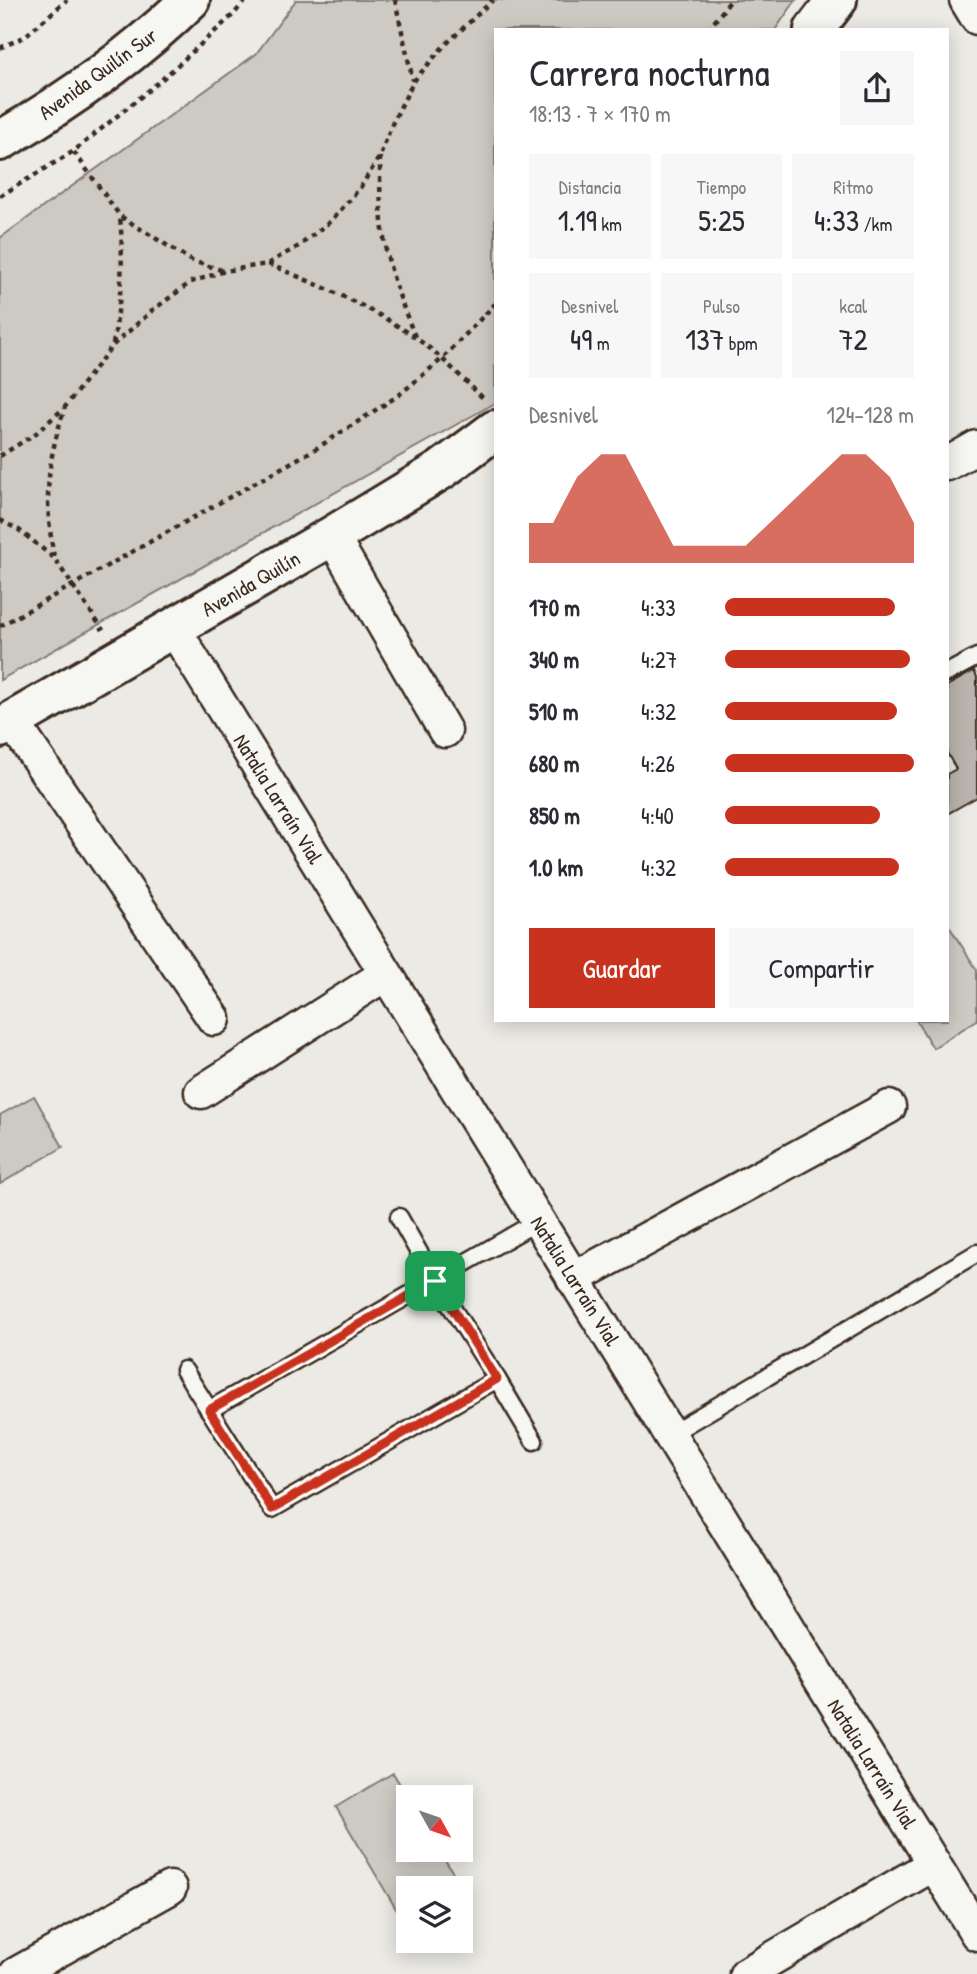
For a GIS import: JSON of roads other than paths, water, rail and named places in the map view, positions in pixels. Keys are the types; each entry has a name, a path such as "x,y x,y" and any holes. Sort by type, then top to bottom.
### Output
{"street":[{"name":"Avenida Quilín Sur","path":"0,141 49,112 106,72 163,27 190,0"},
{"path":"816,28 837,0"},
{"path":"966,0 977,18"},
{"name":"Avenida Quilín","path":"6,724 174,629 441,470 491,416"},
{"path":"949,463 977,447"},
{"path":"332,536 445,731"},
{"name":"Natalia Larraín Vial","path":"174,629 977,1934"},
{"path":"6,724 214,1018"},
{"path":"201,1091 386,974"},
{"path":"573,1279 890,1107"},
{"path":"746,1974 933,1864"},
{"path":"16,1974 170,1888"}],"lane":[{"path":"949,672 977,657"},
{"path":"399,1217 435,1281 534,1441"},
{"path":"209,1410 538,1221"},
{"path":"670,1434 977,1253"},
{"path":"184,1370 272,1509 497,1379"}]}
